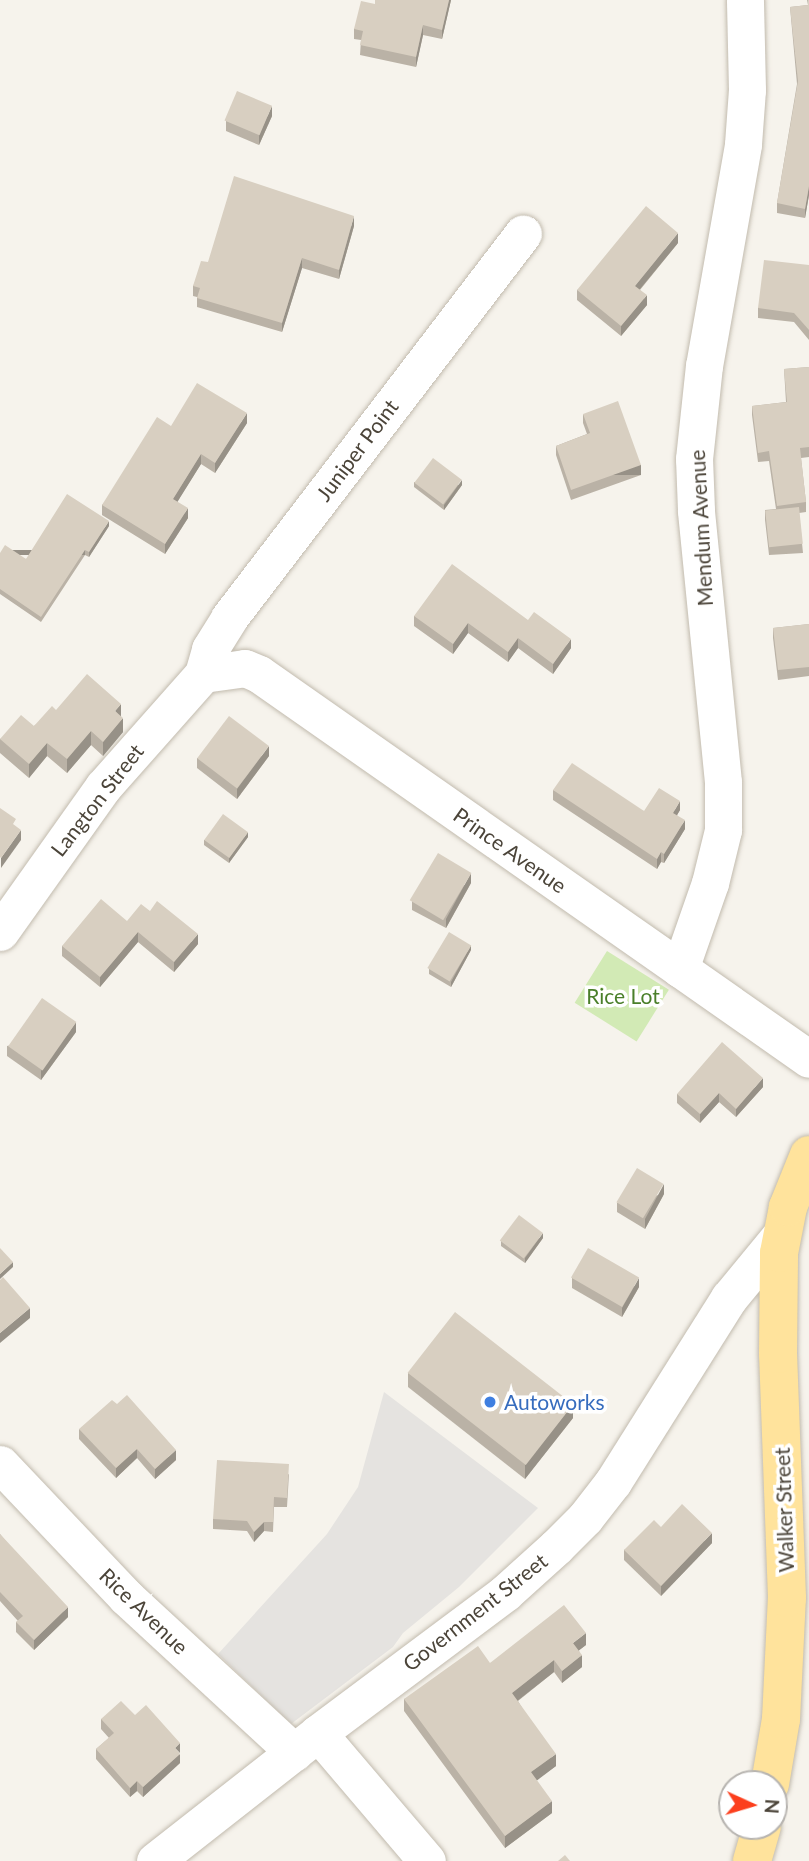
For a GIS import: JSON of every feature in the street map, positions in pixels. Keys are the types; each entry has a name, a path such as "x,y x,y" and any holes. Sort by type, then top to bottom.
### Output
{"main road":[{"name":"Government Street","path":"780,1236 791,1198 809,1155"},
{"name":"Walker Street","path":"772,1770 781,1719 787,1598 778,1354 780,1236"},
{"path":"752,1861 758,1840"}],"street":[{"name":"Mendum Avenue","path":"680,969 710,884 723,830 723,782 696,510 694,460 702,379 743,144 747,90 745,0"},
{"name":"Juniper Point","path":"203,674 210,649 229,618 523,234"},
{"name":"Prince Avenue","path":"203,674 245,668 259,674 809,1059"},
{"name":"Langton Street","path":"0,932 103,787 203,674"},
{"name":"Government Street","path":"155,1861 306,1742 505,1593 585,1518 643,1437 729,1298 780,1236"},
{"name":"Rice Avenue","path":"0,1464 126,1597 306,1742 428,1861"}],"green space":[{"name":"Rice Lot","path":"607,951 669,990 637,1041 575,1003"}],"shaded area":[{"path":"384,1392 538,1508 459,1587 403,1633 393,1647 291,1724 218,1654 327,1534 358,1487"}],"building":[{"path":"375,0 449,0 442,30 423,25 416,57 360,45 363,31 354,29 361,1 375,4"},
{"path":"808,0 809,186 805,209 777,203 798,81 790,7 808,5"},
{"path":"237,91 272,106 259,135 224,120"},
{"path":"234,176 354,216 339,270 302,258 282,323 197,298 200,288 193,286 201,261 208,262"},
{"path":"646,206 678,233 635,286 647,295 621,326 577,290"},
{"path":"764,260 809,265 809,330 794,313 758,308"},
{"path":"809,367 809,447 800,448 806,502 777,506 769,451 758,453 752,406 787,402 784,369"},
{"path":"197,383 247,413 215,463 201,454 173,499 188,508 165,544 102,505 157,417 171,426"},
{"path":"618,401 641,465 571,490 556,446 590,433 583,414"},
{"path":"433,458 462,480 443,504 414,483"},
{"path":"67,494 109,521 89,552 85,550 41,617 0,589 0,553 5,545 26,559"},
{"path":"799,507 803,544 769,547 765,511"},
{"path":"452,564 528,620 534,612 571,639 553,664 518,638 508,652 468,623 453,644 414,616"},
{"path":"809,624 809,667 778,670 773,628"},
{"path":"87,674 121,704 115,711 123,718 103,742 91,731 67,759 47,743 29,764 0,739 21,715 34,726 52,706 56,710"},
{"path":"229,716 269,746 237,788 197,758"},
{"path":"572,763 644,811 659,788 680,801 673,813 685,820 664,854 661,852 657,859 553,790"},
{"path":"0,808 16,819 13,824 21,830 1,858 0,857"},
{"path":"223,814 248,832 229,858 204,840"},
{"path":"438,853 471,873 443,920 410,900"},
{"path":"101,899 127,921 141,904 150,911 157,901 198,934 174,962 138,932 100,977 62,946"},
{"path":"449,932 471,945 450,981 427,968"},
{"path":"42,998 76,1022 43,1070 8,1046"},
{"path":"722,1042 763,1078 736,1109 719,1093 700,1114 677,1094"},
{"path":"637,1168 664,1184 643,1218 616,1202"},
{"path":"519,1215 543,1233 524,1259 500,1241"},
{"path":"0,1248 13,1262 0,1274"},
{"path":"588,1248 639,1278 622,1307 571,1277"},
{"path":"3,1277 30,1308 0,1333 0,1280"},
{"name":"Autoworks","path":"455,1312 573,1404 526,1465 408,1373"},
{"path":"127,1395 176,1450 155,1469 137,1449 116,1468 79,1429 112,1400 117,1404"},
{"path":"217,1460 289,1464 287,1498 274,1497 273,1522 264,1522 254,1532 247,1521 213,1519"},
{"path":"682,1504 712,1533 661,1586 624,1550 654,1520 661,1527"},
{"path":"0,1534 68,1607 34,1640 16,1622 23,1616 0,1592"},
{"path":"564,1605 586,1633 573,1643 582,1655 562,1671 554,1660 512,1693 556,1754 531,1772 552,1801 505,1836 404,1699 478,1646 490,1663"},
{"path":"121,1701 135,1715 146,1705 180,1743 175,1748 180,1754 143,1787 137,1781 130,1788 96,1749 114,1733 101,1719"},
{"path":"565,1855 570,1861 558,1861"}],"place":[{"name":"Autoworks","path":"490,1402"}]}
